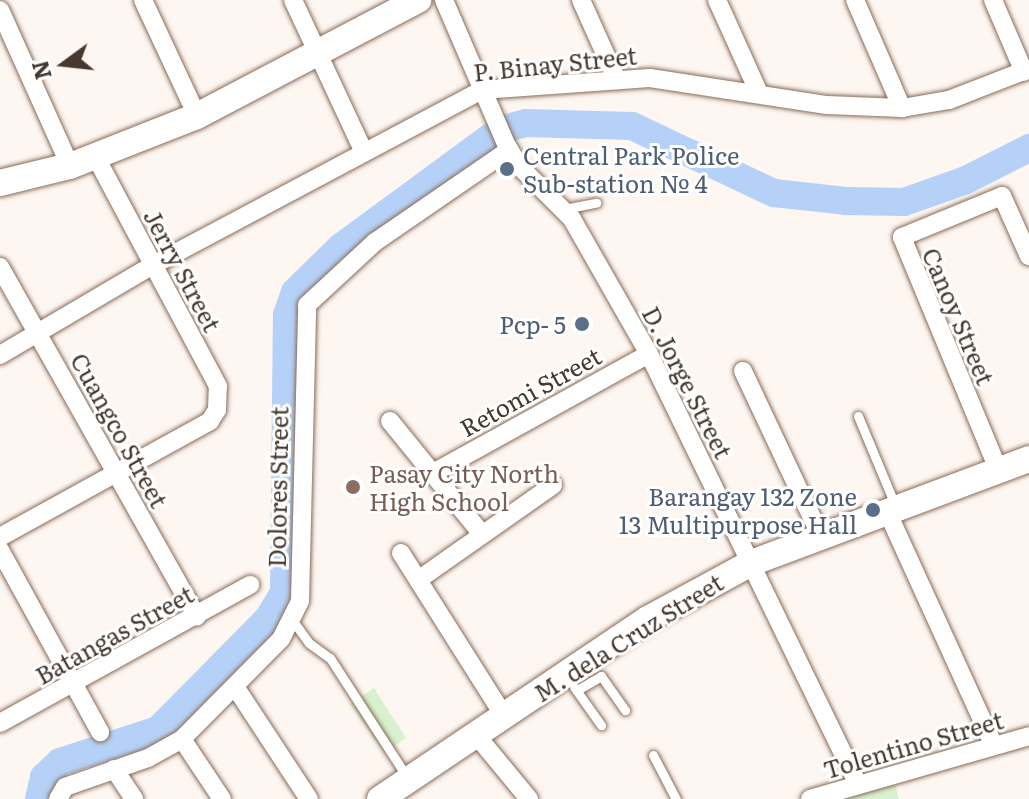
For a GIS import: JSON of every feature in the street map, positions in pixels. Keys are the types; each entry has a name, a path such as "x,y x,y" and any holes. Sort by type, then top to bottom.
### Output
{"street":[{"path":"143,0 197,116"},
{"path":"293,0 364,152"},
{"path":"0,183 70,166 197,116 418,0"},
{"name":"D. Jorge Street","path":"444,0 508,148 564,209 649,354 858,785"},
{"path":"581,0 617,80"},
{"path":"717,0 758,91"},
{"path":"855,0 902,108"},
{"path":"993,0 1026,70"},
{"path":"0,10 70,166"},
{"name":"P. Binay Street","path":"0,355 153,265 482,90 677,79 847,107 902,108 949,100 1026,70"},
{"name":"Dolores Street","path":"58,799 65,787 182,739 236,688 293,621 300,601 307,305 375,242 508,148"},
{"name":"Jerry Street","path":"95,156 218,386 217,410 210,421 116,473"},
{"name":"Canoy Street","path":"998,469 902,241 914,230 1003,196 1029,256"},
{"name":"Cuangco Street","path":"0,267 197,616"},
{"name":"Retomi Street","path":"435,472 649,354"},
{"path":"743,371 820,535"},
{"path":"390,421 435,472 481,533"},
{"name":"M. dela Cruz Street","path":"380,799 504,716 596,667 751,563 891,508 1029,459"},
{"path":"0,537 116,473"},
{"path":"418,580 553,485"},
{"path":"891,508 994,746"},
{"path":"0,550 100,732"},
{"path":"401,553 504,716"},
{"name":"Batangas Street","path":"0,723 250,585"},
{"path":"236,688 309,799"},
{"path":"477,736 529,799"},
{"name":"Tolentino Street","path":"815,798 1029,737"},
{"path":"182,739 222,799"},
{"path":"114,769 134,799"}],"lane":[{"path":"564,209 596,203"},
{"path":"858,416 891,508"},
{"path":"293,621 309,643 330,658 409,780"},
{"path":"596,667 625,710"},
{"path":"572,682 601,725"},
{"path":"653,755 676,799"}],"green space":[{"path":"374,688 406,738 384,753 350,704"},
{"path":"895,784 899,799 836,799"}],"waterway":[{"path":"39,799 44,777 60,762 158,730 268,619 284,592 287,315 295,292 341,247 500,130 526,123 632,126 774,193 846,201 904,202 966,180 1029,148"}],"place":[{"name":"Central Park Police Sub-station № 4","path":"507,169"},
{"name":"Pcp- 5","path":"582,324"},
{"name":"Pasay City North High School","path":"353,487"},
{"name":"Barangay 132 Zone 13 Multipurpose Hall","path":"873,510"}]}
